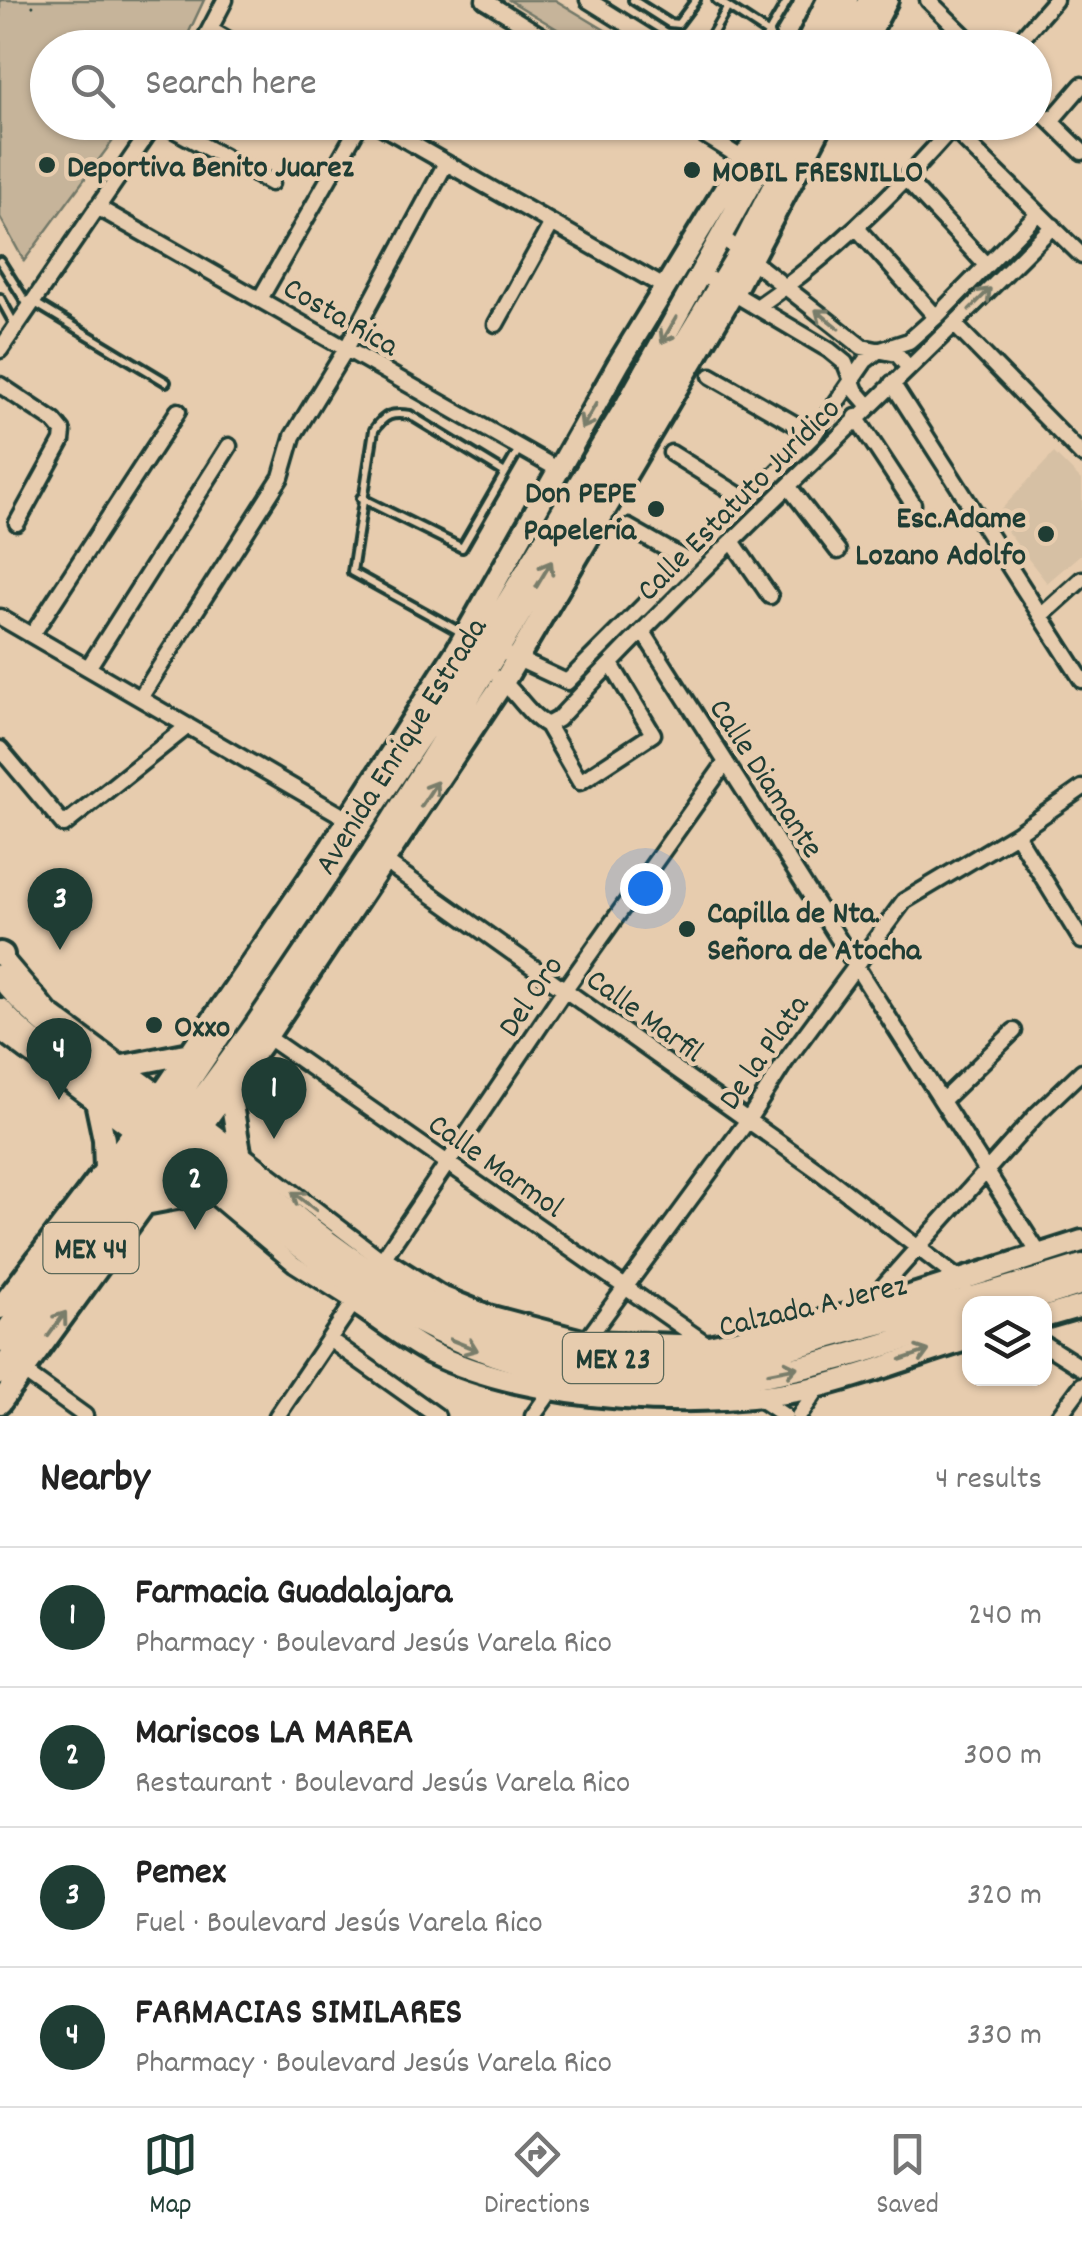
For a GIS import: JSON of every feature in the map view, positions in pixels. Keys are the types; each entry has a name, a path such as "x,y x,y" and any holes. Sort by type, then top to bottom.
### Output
{"main road":[{"name":"MEX 23","path":"1,959 25,1006 169,1127"},
{"name":"MEX 23","path":"0,1010 32,1040 169,1127"},
{"name":"Avenida Enrique Estrada","path":"8,1361 74,1271 169,1127"},
{"name":"Avenida Enrique Estrada","path":"8,1361 169,1127"},
{"name":"Calzada A Jerez","path":"169,1127 388,1282 491,1332 662,1362 728,1360 769,1353 962,1302"},
{"name":"Calzada A Jerez","path":"169,1127 361,1289 435,1332 508,1360 612,1381 696,1382 839,1359 962,1321"},
{"path":"74,1271 106,1258"},
{"name":"Calzada A Jerez","path":"984,1296 1082,1266"},
{"path":"1041,1296 1082,1283"}],"street":[{"path":"211,30 225,0"},
{"path":"484,0 532,30"},
{"path":"588,0 636,30"},
{"path":"813,30 828,0"},
{"path":"832,30 848,0"},
{"path":"853,30 869,0"},
{"path":"871,30 887,0"},
{"path":"928,0 959,30"},
{"path":"946,17 956,0"},
{"path":"1029,30 1055,0"},
{"path":"1052,120 1082,85"},
{"path":"1052,122 1082,152"},
{"path":"0,350 145,140"},
{"path":"191,140 271,183"},
{"path":"260,300 351,140"},
{"path":"406,140 666,288"},
{"path":"713,140 753,165"},
{"path":"486,656 558,470 666,288 753,165 761,140"},
{"name":"Avenida Enrique Estrada","path":"718,284 722,237 753,165 772,140"},
{"name":"Avenida Enrique Estrada","path":"169,1127 355,823 486,656 718,284 746,256 798,140"},
{"path":"746,256 814,140"},
{"path":"758,307 856,228 907,180 942,140"},
{"path":"964,140 1082,256"},
{"path":"140,698 281,477 292,436 346,349 446,163"},
{"path":"907,180 986,266"},
{"name":"Costa Rica","path":"98,207 558,470"},
{"name":"Calle Estatuto Jurídico","path":"566,682 814,435 852,376 878,350 909,340 936,317 1038,213"},
{"path":"496,324 552,223"},
{"name":"Calle Estatuto Jurídico","path":"547,725 558,719 856,417 956,325 1053,226"},
{"path":"856,228 936,317"},
{"path":"722,237 862,347 897,354 908,367"},
{"path":"718,284 829,350 845,363 856,391 869,406"},
{"path":"956,325 1082,455"},
{"path":"711,376 814,435"},
{"path":"892,382 1082,680"},
{"path":"0,384 54,420 63,432 62,441 16,523"},
{"path":"32,635 178,412"},
{"path":"856,417 913,504"},
{"path":"88,668 229,446"},
{"path":"671,453 748,501"},
{"path":"789,487 838,551"},
{"path":"628,528 688,561"},
{"path":"732,541 770,596"},
{"path":"1041,616 1082,578"},
{"path":"0,617 355,823 190,1053 144,1204 106,1258 8,1361 0,1403"},
{"name":"Calle Diamante","path":"642,632 1040,1254"},
{"path":"486,656 566,682 578,697"},
{"path":"486,656 533,718 547,725 580,782 654,734 611,664"},
{"name":"Avenida Enrique Estrada","path":"169,1127 260,1032 378,857 447,751 486,656"},
{"path":"0,749 64,825 188,726"},
{"name":"Del Oro","path":"382,1260 726,762"},
{"name":"De la Plata","path":"581,1349 748,1120 784,1062 904,901 1016,834 1082,788"},
{"path":"1016,834 1082,941"},
{"name":"Calle Marfil","path":"378,857 748,1120 919,1246 980,1296"},
{"path":"241,978 289,936"},
{"path":"1,959 50,1011 124,1066 169,1127 208,1192 294,1264 430,1352 507,1380 609,1396 679,1399 754,1396 820,1386 962,1342"},
{"path":"942,1102 1014,1031"},
{"path":"2,1300 105,1168 229,1088 260,1032"},
{"name":"Calle Marmol","path":"260,1032 709,1346"},
{"path":"0,1034 96,1106 240,1152 382,1260 439,1296 581,1349 709,1346 860,1312 1082,1241"},
{"path":"124,1066 190,1053"},
{"path":"844,1332 1038,1113 1082,1071"},
{"path":"229,1088 240,1152"},
{"path":"96,1106 104,1139 105,1168"},
{"path":"144,1204 208,1192"},
{"path":"277,1416 354,1302"},
{"path":"1052,1315 1082,1306"},
{"path":"329,1339 437,1416"},
{"path":"1052,1349 1082,1368"},
{"path":"799,1416 839,1359"},
{"path":"8,1361 85,1416"},
{"path":"1059,1416 1082,1385"},
{"path":"532,1416 553,1388"},
{"path":"754,1396 785,1416"}],"lane":[{"path":"633,0 668,23 678,24 696,0"},
{"path":"717,0 763,30"},
{"path":"771,30 788,0"},
{"path":"715,30 728,7"},
{"path":"0,261 32,305 166,382"},
{"path":"0,298 16,328"},
{"path":"486,656 352,572 374,430 383,417 393,412 410,415 505,473"},
{"path":"361,498 462,548 520,448"}],"path":[{"path":"32,7 40,0"}],"shaded area":[{"name":"Deportiva Benito Juarez","path":"0,0 204,0 190,30 30,30 30,140 113,140 24,261 0,217"},
{"path":"509,0 555,0 605,30 559,30"},
{"path":"724,140 743,140 737,148"},
{"name":"Esc.Adame Lozano Adolfo","path":"1054,453 1082,481 1082,553 1047,583 995,516"}],"place":[{"name":"Deportiva Benito Juarez","path":"47,165"},
{"name":"MOBIL FRESNILLO","path":"692,170"},
{"name":"Don PEPE Papeleria","path":"656,509"},
{"name":"Esc.Adame Lozano Adolfo","path":"1046,534"},
{"name":"Capilla de Nta. Señora de Atocha","path":"687,929"},
{"name":"Pemex","path":"60,950"},
{"name":"Oxxo","path":"154,1025"},
{"name":"FARMACIAS SIMILARES","path":"59,1100"},
{"name":"Farmacia Guadalajara","path":"274,1139"},
{"name":"Mariscos LA MAREA","path":"195,1230"}]}
